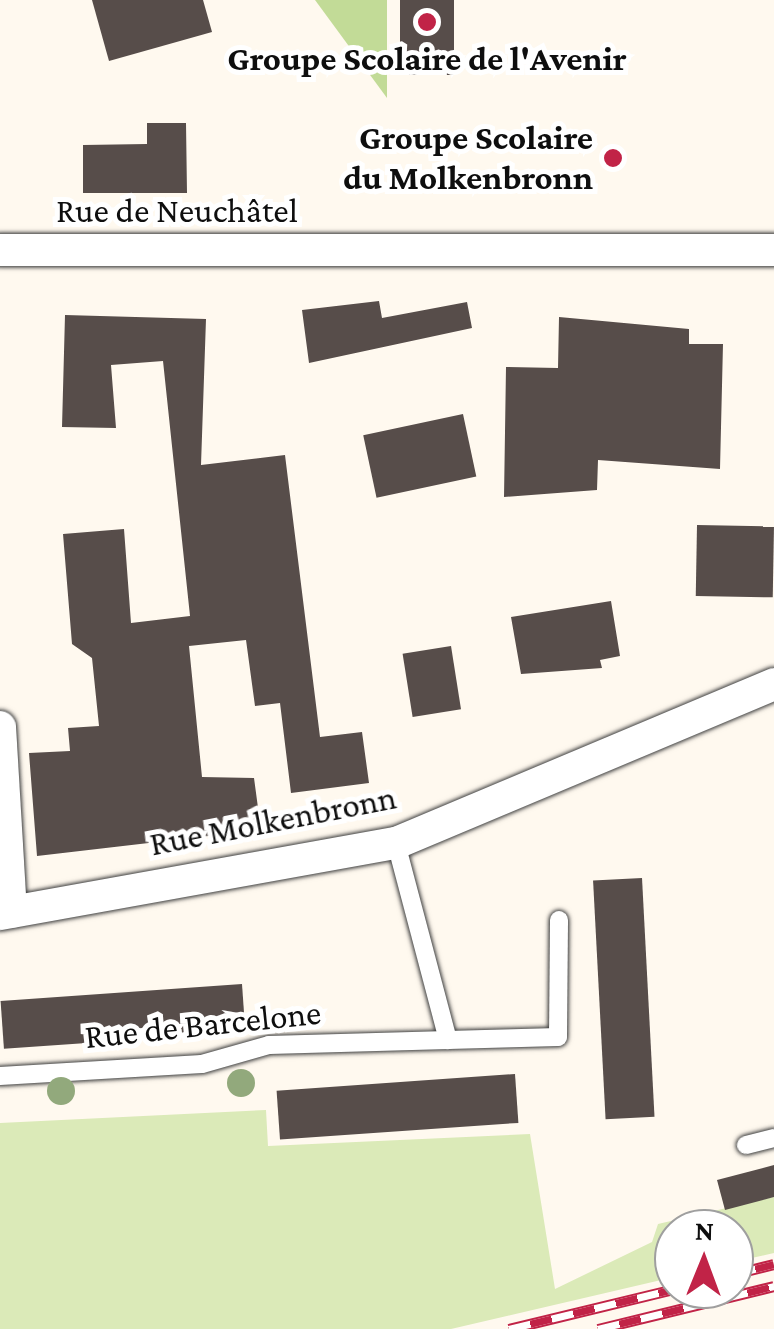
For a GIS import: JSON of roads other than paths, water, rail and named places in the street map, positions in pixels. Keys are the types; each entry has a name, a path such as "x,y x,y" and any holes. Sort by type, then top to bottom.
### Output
{"street":[{"name":"Rue de Neuchâtel","path":"0,250 774,250"},
{"name":"Rue Molkenbronn","path":"5,913 396,843 774,684"},
{"path":"0,727 5,913"}],"lane":[{"path":"396,843 448,1040"},
{"name":"Rue de Barcelone","path":"0,1076 202,1064 269,1044 558,1038 560,920"},
{"path":"746,1146 774,1138"}],"railway":[{"path":"754,1269 774,1264"},
{"path":"598,1329 774,1286"},
{"path":"509,1329 654,1294"}],"place":[{"name":"Groupe Scolaire de l'Avenir","path":"427,22"},
{"name":"Groupe Scolaire du Molkenbronn","path":"613,158"}]}
